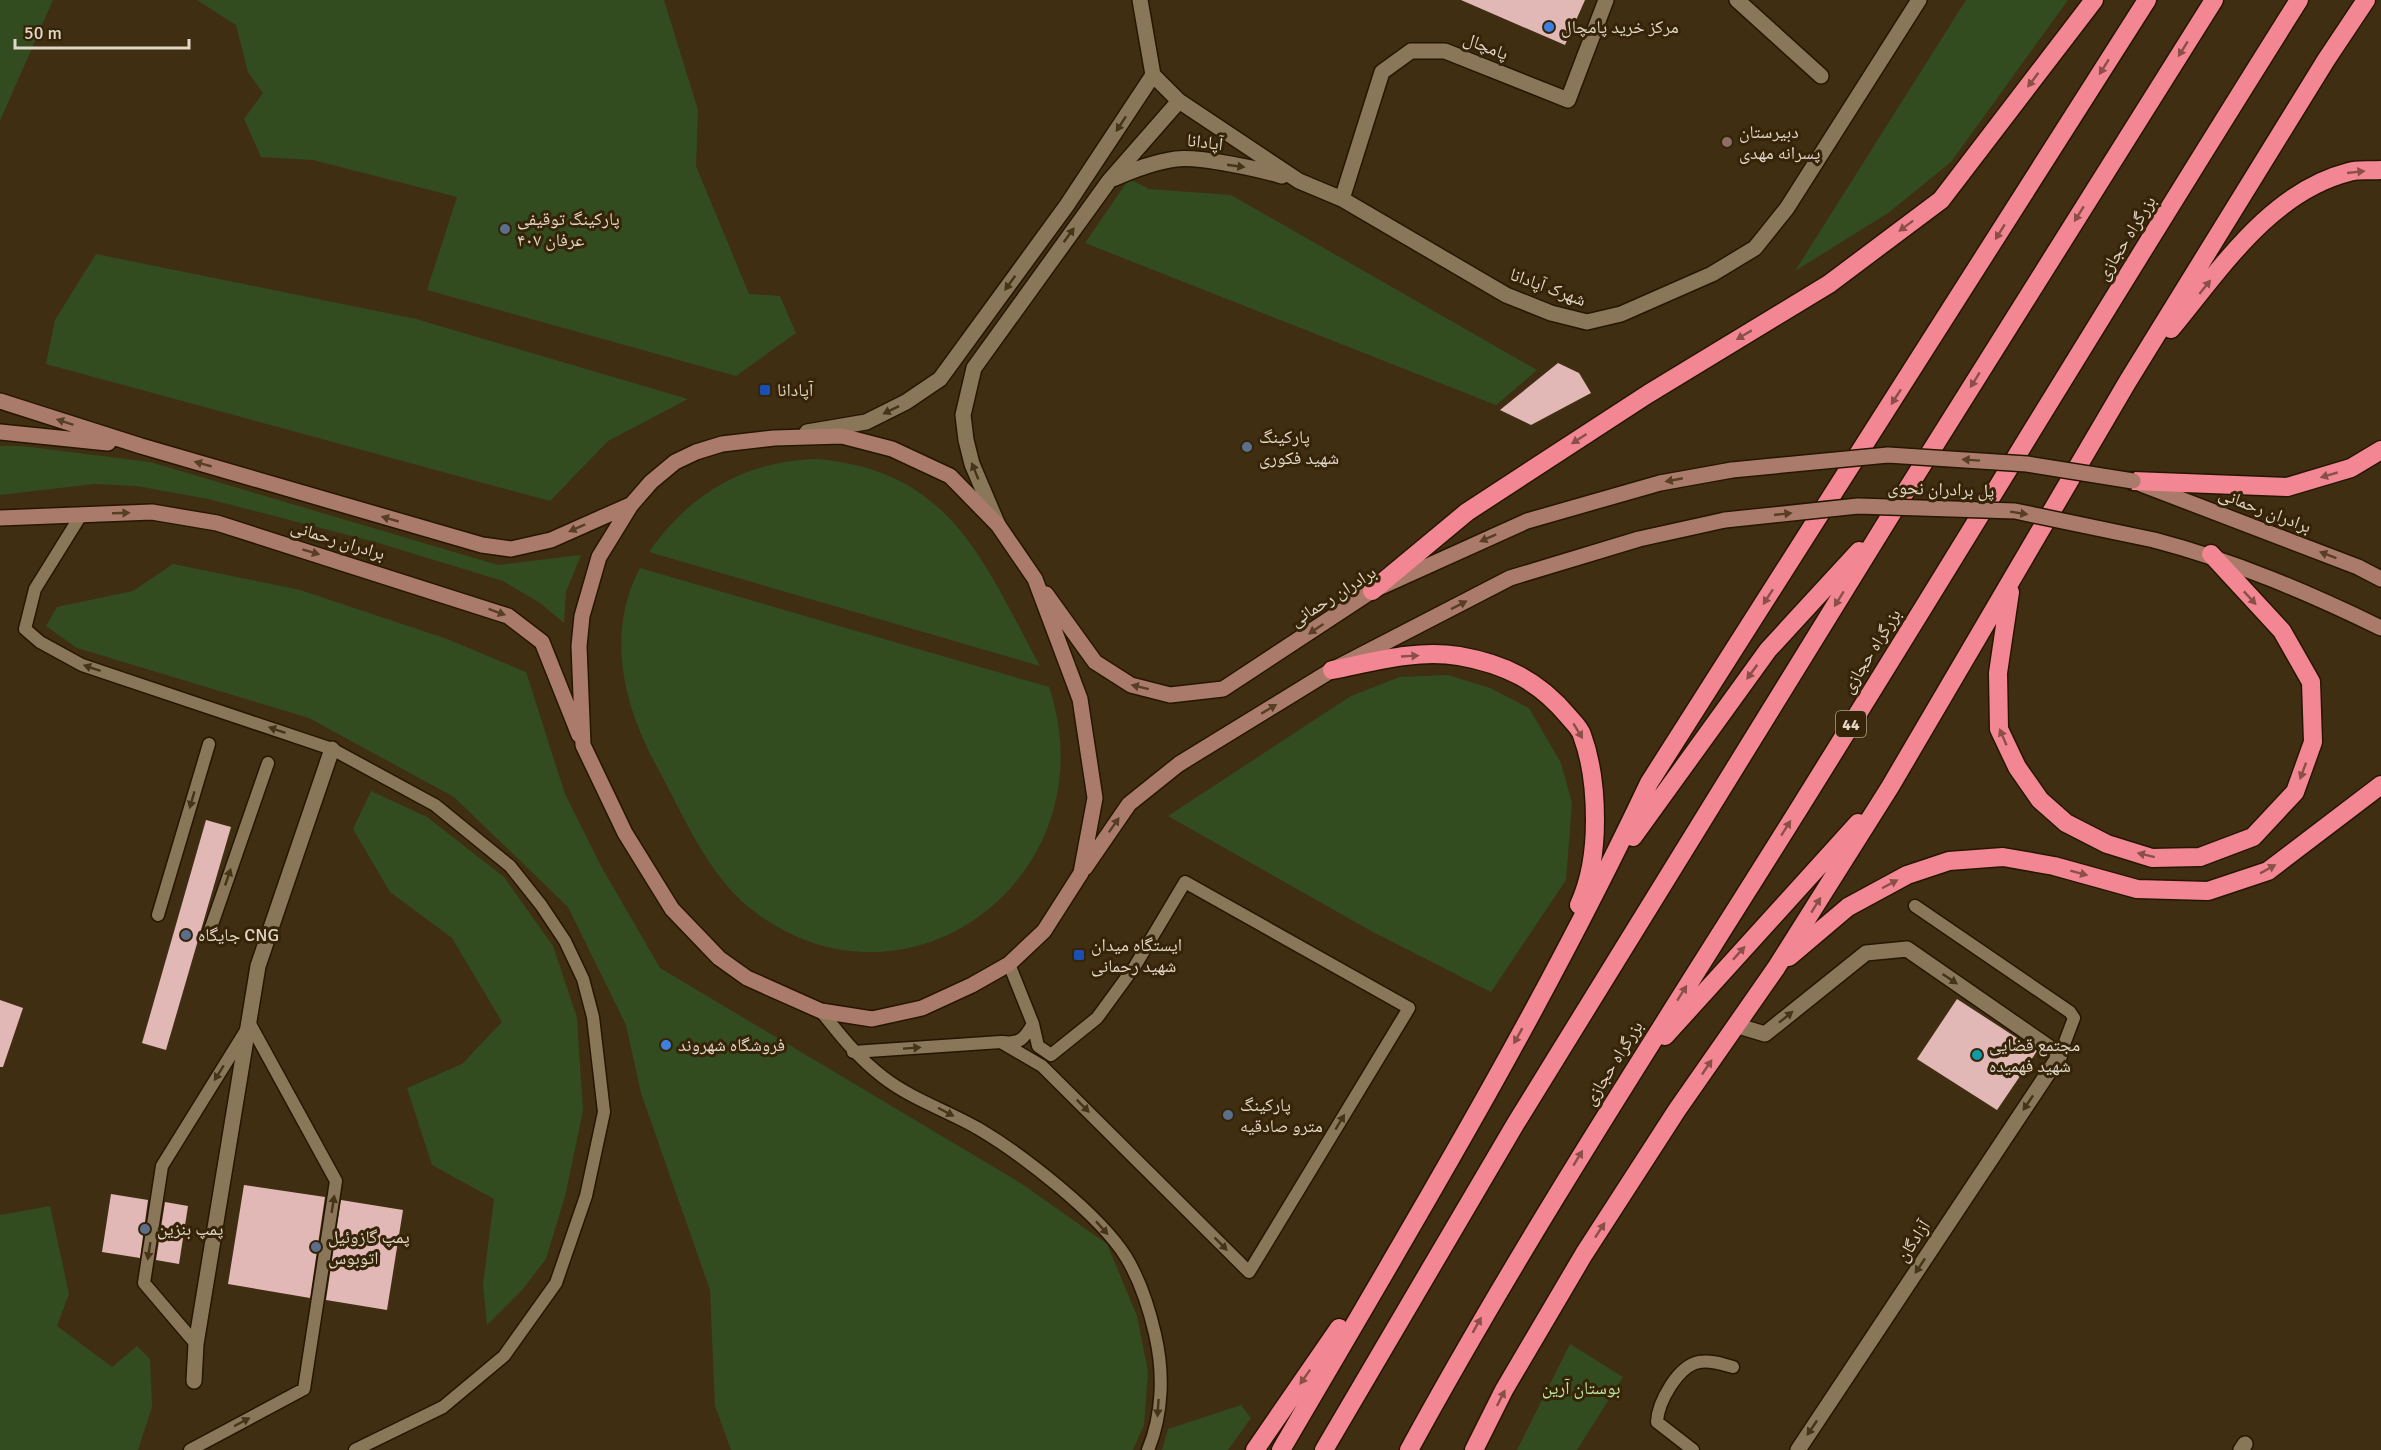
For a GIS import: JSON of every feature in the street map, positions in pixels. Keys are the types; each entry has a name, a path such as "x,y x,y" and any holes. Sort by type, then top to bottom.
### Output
{"highway":[{"path":"1372,591 1467,512 1648,394 1829,284 1941,200 2094,0"},
{"path":"1281,1450 1547,985 1607,873 1649,783 2147,0"},
{"path":"1324,1450 1516,1123 1889,518 2214,0"},
{"name":"بزرگراه حجازی","path":"1408,1450 1479,1321 1629,1075 1799,808 2299,0"},
{"path":"1474,1450 1504,1390 1584,1254 1735,1025 1776,968 1890,787 2128,381 2326,60 2366,0"},
{"path":"2128,381 2247,237 2302,191 2349,171 2381,170"},
{"path":"2133,481 2287,487 2351,468 2381,450"},
{"path":"1607,873 1768,650 1889,518"},
{"path":"2012,582 1998,673 1999,729 2017,767 2040,800 2066,823 2107,844 2152,858 2200,857 2253,837 2295,792 2313,742 2311,682 2282,632 2211,555"},
{"path":"1332,670 1406,655 1457,656 1486,662 1520,675 1551,695 1581,732 1595,786 1595,836 1586,890 1547,985"},
{"path":"1776,968 1848,907 1907,875 1949,861 2003,857 2054,866 2137,889 2208,891 2268,871 2381,785"},
{"path":"1629,1075 1890,787"},
{"path":"1256,1448 1411,1226"}],"main road":[{"name":"برادران رحمانی","path":"0,401 141,446 482,545 511,549 551,540 631,505"},
{"path":"0,432 141,446"},
{"path":"583,746 579,646 582,616 599,557 631,505 651,482 675,462 696,452 722,444 774,438 842,436 892,449 950,477 998,525 1035,579 1080,699 1087,739 1095,798 1081,873"},
{"name":"پل برادران نحوی","path":"1732,470 1888,455 2027,464 2133,481"},
{"name":"برادران رحمانی","path":"1035,579 1095,662 1131,685 1170,695 1223,689 1372,591 1527,521 1660,483 1732,470"},
{"name":"برادران رحمانی","path":"2133,481 2358,567 2381,579"},
{"name":"پل برادران نحوی","path":"1332,670 1510,578 1639,538 1725,520 1858,506 2015,511 2154,540 2211,555"},
{"name":"برادران رحمانی","path":"0,518 152,512 217,523 508,616 542,642 583,746 625,833 672,909 719,958 738,971 821,1011 872,1019 922,1008 972,985 1008,964 1044,931 1081,873"},
{"path":"2211,555 2306,592 2381,628"},
{"path":"1081,873 1129,804 1179,764 1332,670"}],"street":[{"path":"774,438 866,422 906,402 940,379 1067,205 1154,75 1140,0"},
{"name":"پامچال","path":"1342,198 1382,72 1411,51 1445,51 1568,100 1606,0"},
{"path":"1737,0 1821,76"},
{"name":"شهرک آپادانا","path":"1154,75 1179,101 1299,181 1342,198 1506,295 1551,313 1587,322 1621,314 1712,274 1755,248 1787,208 1919,0"},
{"name":"آپادانا","path":"998,525 972,464 966,440 963,416 974,368 1109,181 1179,101"},
{"name":"آپادانا","path":"1109,181 1141,167 1178,158 1257,168 1299,181"},
{"path":"194,1381 196,1344 258,966 332,749"},
{"path":"1735,1025 1765,1034 1866,953 1907,949 2061,1054"},
{"name":"آزادگان","path":"1798,1450 2061,1054"}],"lane":[{"path":"81,515 35,589 25,629 40,642 82,665 332,749 435,805 510,866 541,905 565,941 583,980 593,1017 604,1112 586,1196 556,1282 504,1356 442,1407 355,1450"},
{"path":"158,915 209,744"},
{"path":"209,933 268,763"},
{"path":"1001,1042 1042,1066 1249,1272 1409,1008 1185,882 1135,966 1097,1018 1051,1055 1038,1046 1033,1024 1008,964"},
{"path":"1915,906 2070,1012 2074,1018 2073,1026 2061,1054"},
{"path":"821,1011 853,1052 884,1079 981,1130 1049,1180 1101,1225 1127,1258 1149,1308 1161,1363 1157,1429 1148,1450"},
{"path":"190,1450 304,1389 336,1181 250,1024 162,1166 144,1283 196,1344"},
{"path":"853,1052 1015,1043 1024,1039 1033,1024"},
{"path":"1693,1450 1663,1429 1657,1422 1658,1409 1681,1372 1689,1367 1698,1362 1714,1362 1733,1367"}],"green space":[{"path":"0,0 53,0 0,121"},
{"path":"197,0 664,0 698,110 696,166 749,294 780,296 796,333 736,376 427,290 457,197 313,160 261,157 244,119 263,93 248,72 236,25"},
{"path":"1966,0 2068,0 1951,162 1888,213 1795,271"},
{"path":"1129,179 1149,189 1231,195 1537,370 1496,405 1085,243"},
{"path":"96,254 416,319 688,399 608,441 550,501 46,364 55,320"},
{"path":"0,446 22,446 150,462 498,565 581,555 566,592 564,623 540,603 503,581 375,542 208,499 137,486 94,484 0,495"},
{"path":"817,459 863,467 901,482 932,502 958,528 980,558 1040,666 649,552 682,513 721,484 766,466"},
{"path":"173,564 300,590 447,639 526,672 565,794 601,866 660,968 1022,1184 1107,1244 1137,1316 1148,1372 1144,1425 1133,1450 731,1450 715,1406 710,1290 641,1093 626,1025 568,907 454,797 309,718 77,648 46,626 57,607 133,591"},
{"path":"640,568 1049,687 1061,756 1051,818 1024,872 982,914 930,942 872,952 811,942 751,909 722,879 698,843 645,744 628,695 621,644 623,618 629,593"},
{"path":"1448,675 1490,688 1529,708 1561,763 1572,803 1566,880 1491,992 1373,932 1168,816 1351,696 1400,677"},
{"path":"371,791 427,817 504,877 553,946 577,1018 583,1111 565,1196 546,1259 522,1290 487,1325 483,1285 494,1199 432,1165 407,1088 462,1064 502,1022 452,938 390,892 353,829"},
{"path":"50,1206 69,1294 57,1326 112,1367 137,1346 150,1359 152,1407 138,1450 0,1450 0,1215"},
{"name":"بوستان آرین","path":"1570,1344 1623,1377 1577,1450 1517,1450"},
{"path":"1241,1405 1251,1418 1228,1450 1162,1450 1168,1429"}],"building":[{"name":"مرکز خرید پامچال","path":"1461,0 1585,0 1565,45"},
{"path":"1558,363 1579,373 1591,393 1531,425 1500,410"},
{"name":"جایگاه CNG","path":"206,820 231,827 166,1050 142,1043"},
{"name":"مجتمع قضایی شهید فهمیده","path":"1957,999 2037,1051 1997,1110 1917,1059"},
{"path":"0,1000 23,1008 3,1067 0,1067"},
{"path":"244,1185 325,1197 310,1298 228,1284"},
{"path":"111,1194 148,1200 140,1258 102,1252"},
{"path":"341,1200 403,1210 387,1310 326,1300"},
{"path":"165,1202 188,1206 179,1264 156,1260"}],"place":[{"name":"مرکز خرید پامچال","path":"1549,27"},
{"name":"دبیرستان پسرانه مهدی","path":"1727,142"},
{"name":"پارکینگ توقیفی عرفان ۴۰۷","path":"505,229"},
{"name":"آپادانا","path":"765,390"},
{"name":"پارکینگ شهید فکوری","path":"1247,447"},
{"name":"جایگاه CNG","path":"186,935"},
{"name":"ایستگاه میدان شهید رحمانی","path":"1079,955"},
{"name":"فروشگاه شهروند","path":"666,1045"},
{"name":"مجتمع قضایی شهید فهمیده","path":"1977,1055"},
{"name":"پارکینگ مترو صادقیه","path":"1228,1115"},
{"name":"پمپ بنزین","path":"145,1229"},
{"name":"پمپ گازوئیل اتوبوس","path":"316,1247"}]}
